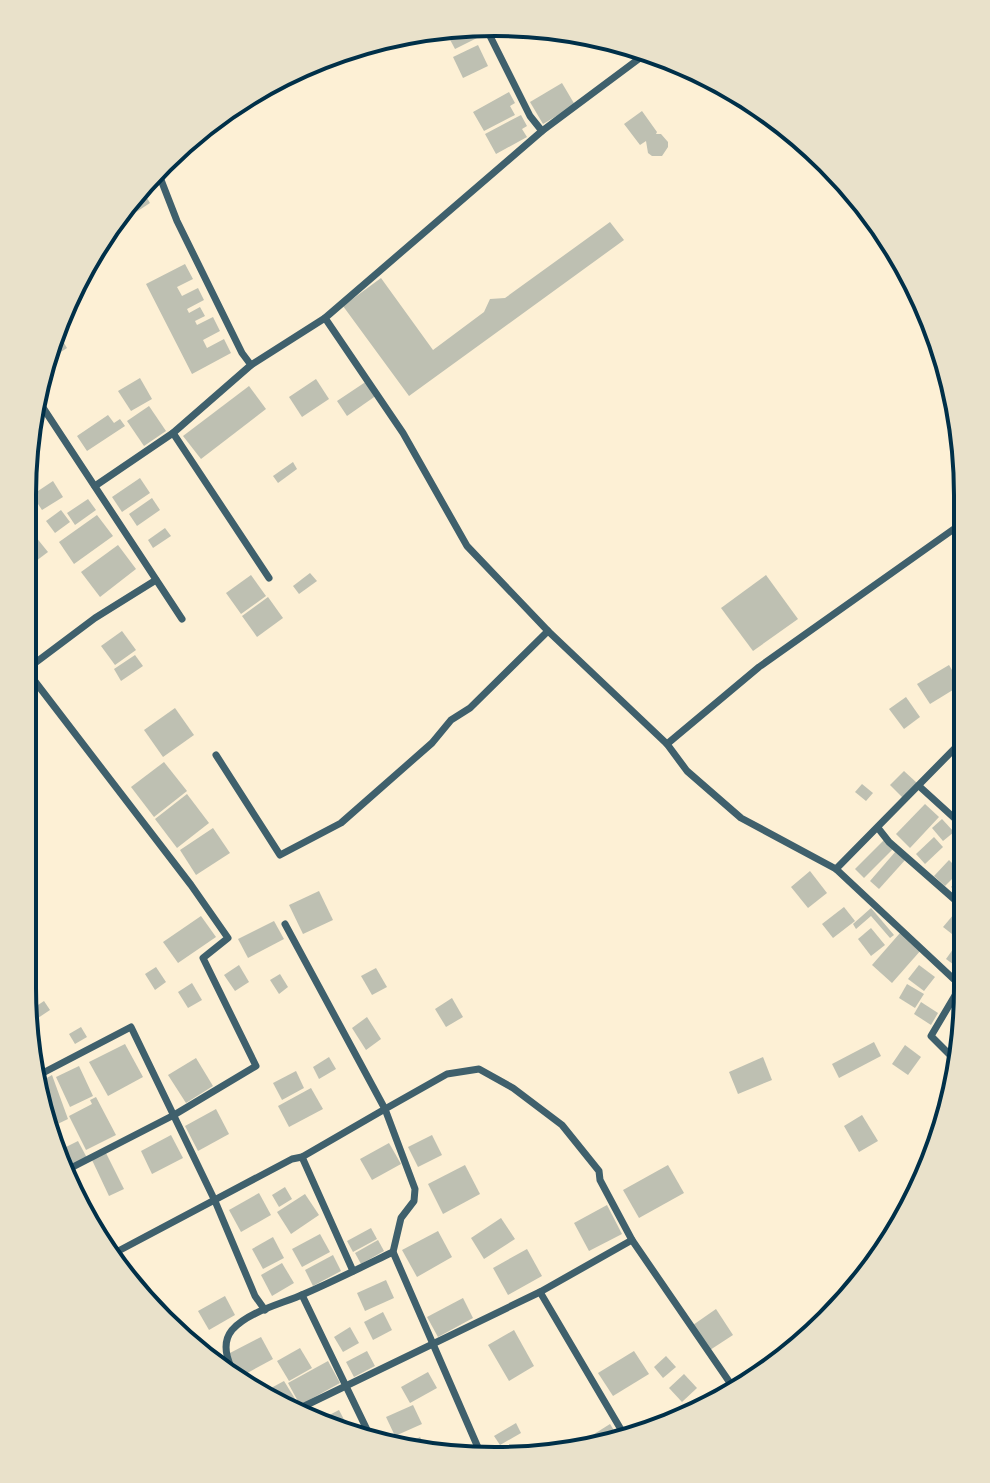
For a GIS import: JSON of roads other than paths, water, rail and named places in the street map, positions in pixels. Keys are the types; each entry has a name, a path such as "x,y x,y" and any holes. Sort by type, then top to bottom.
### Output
{"street":[{"path":"490,36 530,116 542,131"},
{"path":"95,486 173,433 251,365 325,318 542,131 639,59"},
{"path":"161,180 177,221 242,353 251,365"},
{"path":"325,318 403,433 467,546 548,631 667,744 687,771 741,818 836,869 954,980"},
{"path":"44,409 182,619"},
{"path":"173,433 269,578"},
{"path":"667,744 759,667 954,529"},
{"path":"36,663 95,618 156,580"},
{"path":"216,755 280,855 341,823 432,743 451,720 470,708 548,631"},
{"path":"36,682 228,938 203,958 256,1066 174,1115 72,1167"},
{"path":"836,869 954,749"},
{"path":"919,786 954,818"},
{"path":"878,828 889,842 954,899"},
{"path":"285,924 385,1109 415,1189 414,1201 401,1218 393,1252 477,1446"},
{"path":"949,1054 931,1036 954,997"},
{"path":"44,1072 131,1027 215,1201 255,1296 265,1310"},
{"path":"119,1251 292,1159 302,1157 447,1074 479,1069 502,1081 562,1125 599,1171 600,1180 632,1240 730,1382"},
{"path":"302,1157 353,1271"},
{"path":"305,1406 540,1292 632,1240"},
{"path":"231,1363 226,1351 233,1329 265,1310 393,1252"},
{"path":"540,1292 621,1429"},
{"path":"302,1295 366,1428"}]}
